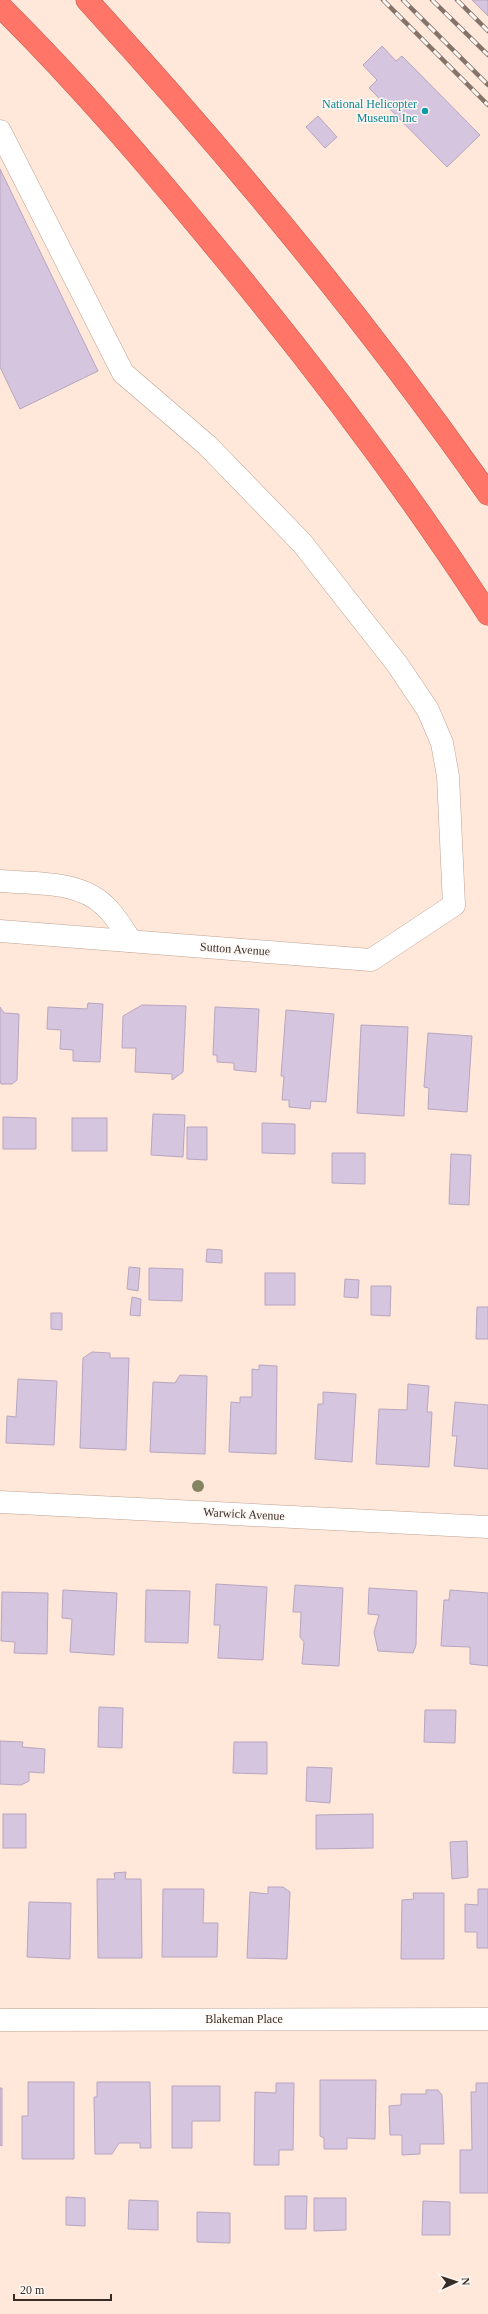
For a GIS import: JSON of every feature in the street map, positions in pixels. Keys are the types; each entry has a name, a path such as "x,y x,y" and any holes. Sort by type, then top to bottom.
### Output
{"highway":[{"path":"88,0 161,80 311,258 384,351 488,494"},
{"path":"0,6 101,113 181,205 259,300 404,491 488,614"}],"street":[{"name":"Sutton Avenue","path":"0,131 122,373 208,446 302,542 397,664 428,710 442,743 448,776 454,905 371,960 0,931"},
{"path":"0,881 73,888 89,894 105,906 131,941"},
{"name":"Warwick Avenue","path":"0,1502 488,1527"},
{"name":"Blakeman Place","path":"0,2020 488,2019"}],"building":[{"path":"472,0 488,0 488,16"},
{"name":"National Helicopter Museum Inc","path":"382,46 396,61 402,56 480,135 447,167 369,88 377,80 363,65"},
{"path":"318,116 337,137 325,148 306,127"},
{"path":"0,169 98,371 20,409 0,367"},
{"path":"88,1003 103,1004 100,1062 73,1061 73,1050 60,1049 61,1030 47,1029 48,1007 87,1009"},
{"path":"142,1005 186,1006 183,1072 172,1080 172,1074 135,1072 136,1048 122,1048 123,1016"},
{"path":"0,1007 4,1013 19,1014 17,1080 12,1084 1,1084 0,1081"},
{"path":"215,1007 259,1009 256,1072 234,1070 234,1063 217,1062 217,1055 213,1055"},
{"path":"286,1010 334,1014 326,1102 311,1101 310,1109 289,1107 289,1100 282,1100 284,1076 281,1076"},
{"path":"361,1025 408,1027 404,1116 357,1113"},
{"path":"428,1033 472,1036 467,1112 428,1109 429,1088 424,1087"},
{"path":"153,1114 185,1115 183,1157 151,1155"},
{"path":"3,1117 36,1118 36,1149 3,1149"},
{"path":"72,1118 107,1118 107,1151 72,1151"},
{"path":"262,1123 295,1124 295,1154 262,1153"},
{"path":"187,1127 207,1127 207,1160 187,1159"},
{"path":"332,1153 365,1153 365,1184 332,1183"},
{"path":"451,1154 471,1155 469,1205 449,1204"},
{"path":"207,1249 222,1250 222,1263 206,1262"},
{"path":"129,1267 140,1268 138,1291 127,1289"},
{"path":"149,1268 183,1269 182,1301 149,1300"},
{"path":"265,1273 295,1273 295,1305 265,1305"},
{"path":"345,1279 359,1280 358,1298 344,1297"},
{"path":"371,1286 391,1286 390,1316 371,1315"},
{"path":"132,1297 141,1299 140,1316 130,1315"},
{"path":"477,1307 488,1307 488,1339 476,1339"},
{"path":"51,1313 62,1313 62,1330 51,1329"},
{"path":"92,1352 110,1353 110,1358 129,1358 126,1450 80,1448 83,1358"},
{"path":"259,1365 277,1366 276,1454 229,1452 231,1402 240,1403 240,1397 252,1397 252,1369 259,1370"},
{"path":"180,1375 207,1376 205,1454 150,1452 153,1382 175,1383"},
{"path":"18,1379 57,1381 54,1445 6,1443 7,1416 16,1417"},
{"path":"408,1384 429,1386 427,1412 432,1412 429,1467 376,1464 379,1409 407,1410"},
{"path":"323,1392 356,1394 352,1462 315,1459 318,1404 323,1404"},
{"path":"455,1402 488,1405 488,1469 454,1466 457,1436 452,1436"},
{"path":"216,1584 267,1587 263,1660 218,1658 220,1625 214,1625"},
{"path":"295,1585 343,1588 339,1666 302,1664 304,1642 300,1637 301,1612 293,1612"},
{"path":"369,1588 417,1591 416,1645 413,1653 378,1651 374,1632 379,1615 368,1614"},
{"path":"63,1590 117,1593 114,1655 70,1652 72,1619 62,1618"},
{"path":"146,1590 190,1591 188,1643 145,1642"},
{"path":"450,1590 488,1593 488,1666 470,1664 470,1647 441,1646 444,1600 449,1600"},
{"path":"2,1592 48,1593 47,1654 14,1653 15,1642 1,1641"},
{"path":"99,1707 123,1708 122,1748 98,1747"},
{"path":"425,1710 456,1710 455,1743 424,1742"},
{"path":"0,1741 23,1742 22,1747 45,1749 44,1773 29,1772 29,1781 21,1785 0,1784"},
{"path":"234,1742 267,1742 267,1774 233,1773"},
{"path":"307,1767 332,1768 330,1803 306,1801"},
{"path":"3,1814 26,1814 26,1848 3,1848"},
{"path":"373,1814 373,1848 316,1849 316,1815"},
{"path":"467,1841 468,1877 452,1879 450,1842"},
{"path":"126,1872 125,1879 141,1879 142,1958 98,1958 97,1879 115,1879 114,1873"},
{"path":"268,1887 283,1887 290,1892 287,1959 247,1958 250,1892 268,1894"},
{"path":"163,1889 204,1889 203,1923 218,1923 217,1957 162,1957"},
{"path":"478,1889 488,1889 488,1948 477,1948 477,1932 465,1932 465,1904 478,1905"},
{"path":"413,1893 444,1893 444,1959 401,1959 402,1900 414,1899"},
{"path":"29,1902 71,1903 70,1959 27,1957"},
{"path":"320,2080 376,2080 375,2139 347,2138 347,2149 324,2149 324,2138 320,2136"},
{"path":"28,2082 74,2082 74,2159 22,2159 22,2116 28,2116"},
{"path":"97,2082 150,2082 151,2148 140,2148 140,2143 119,2143 112,2154 95,2154 94,2097 97,2097"},
{"path":"276,2083 294,2083 293,2150 279,2150 279,2165 254,2165 255,2092 276,2093"},
{"path":"476,2083 488,2083 488,2193 460,2193 460,2150 472,2150 471,2092 476,2092"},
{"path":"172,2086 220,2086 220,2121 192,2121 192,2148 172,2148"},
{"path":"0,2088 2,2088 2,2146 0,2145"},
{"path":"426,2090 438,2090 442,2095 444,2144 420,2144 420,2154 402,2155 402,2135 390,2135 389,2106 401,2105 401,2094 426,2094"},
{"path":"285,2196 307,2196 306,2229 285,2229"},
{"path":"66,2197 85,2198 85,2226 66,2225"},
{"path":"314,2198 346,2198 346,2230 314,2231"},
{"path":"129,2200 158,2201 158,2230 128,2229"},
{"path":"423,2201 450,2202 450,2235 422,2235"},
{"path":"197,2212 230,2213 230,2243 197,2242"}],"railway":[{"path":"383,0 488,105"},
{"path":"403,0 488,85"},
{"path":"432,0 488,55"},
{"path":"457,0 488,31"}],"place":[{"name":"National Helicopter Museum Inc","path":"425,111"}]}
